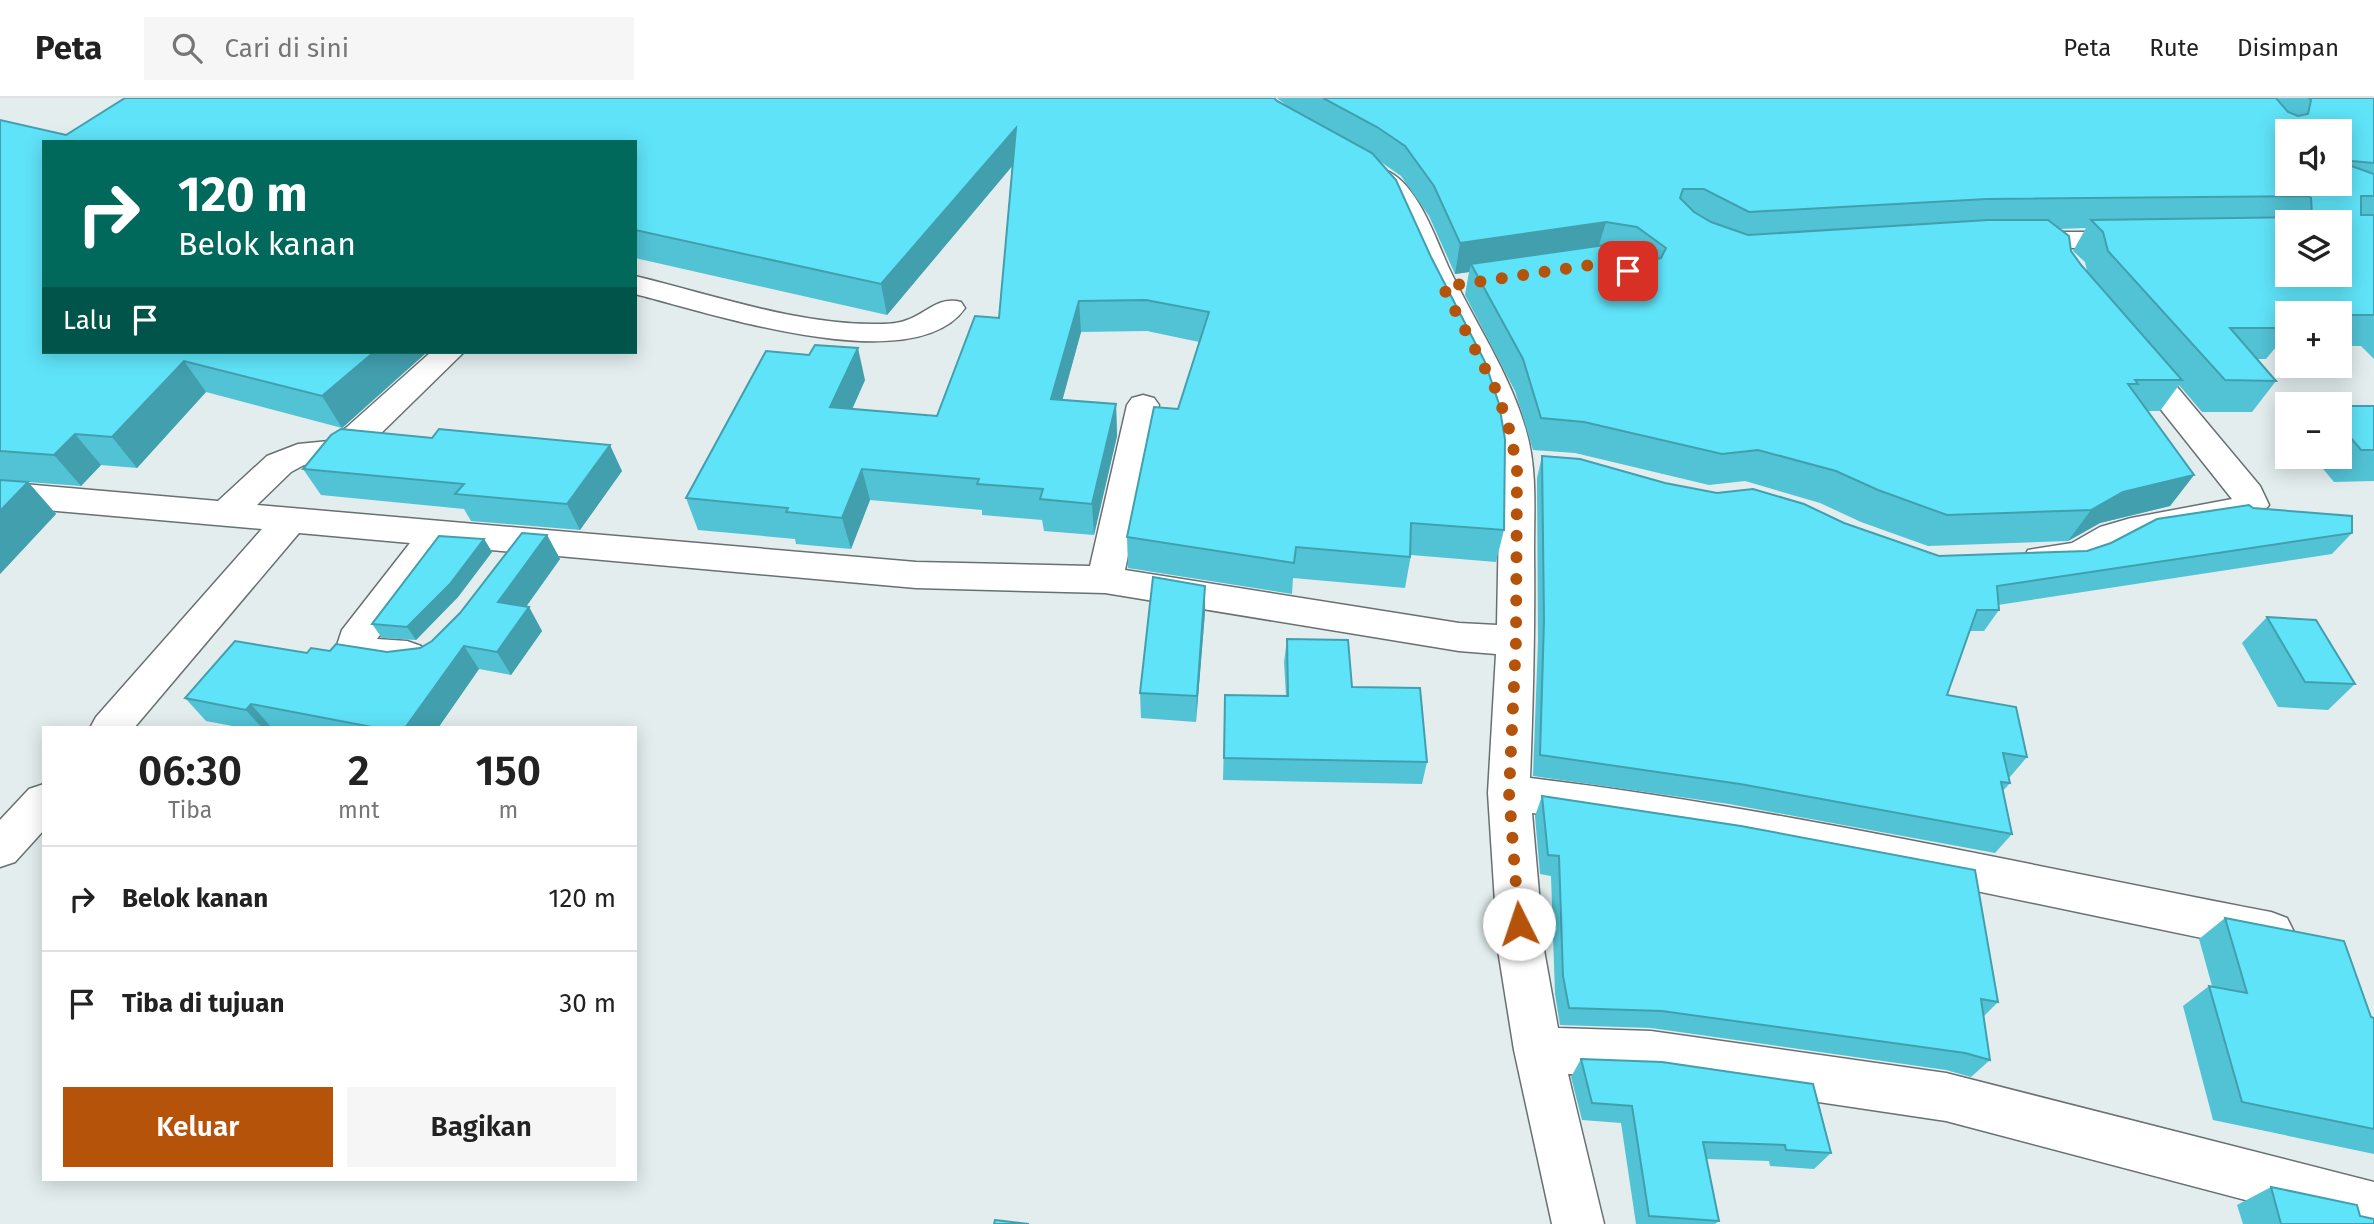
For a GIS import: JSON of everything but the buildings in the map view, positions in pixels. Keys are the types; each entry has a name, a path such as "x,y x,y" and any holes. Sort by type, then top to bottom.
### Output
{"street":[{"path":"1356,160 1379,175 1407,206 1457,285 1511,435 1532,463 1507,641 1509,793 1521,950 1538,1051 1578,1224"},
{"path":"1986,240 2161,240"},
{"path":"2039,240 2066,260 2070,272"},
{"path":"637,285 789,321 883,334 908,330 928,322 950,308"},
{"path":"2015,560 2070,557 2085,553 2113,536 2132,530 2202,514 2246,509 2252,505 2241,485 2120,339"},
{"path":"227,513 279,464 298,456 337,451 359,435 447,354"},
{"path":"1105,580 1143,405"},
{"path":"0,494 525,538 916,575 1105,580 1458,637 1507,641"},
{"path":"112,726 292,518"},
{"path":"438,647 422,658 362,653 356,645 361,630 439,531"},
{"path":"503,569 525,538"},
{"path":"1509,793 1580,800 1791,835 2307,939"},
{"path":"0,849 42,803"},
{"path":"1538,1051 1651,1054 1946,1097 2374,1208"}],"route":[{"path":"1519,924 1509,793 1516,641 1517,470 1511,435 1497,392 1443,287 1597,264 1617,266 1628,271"}]}
